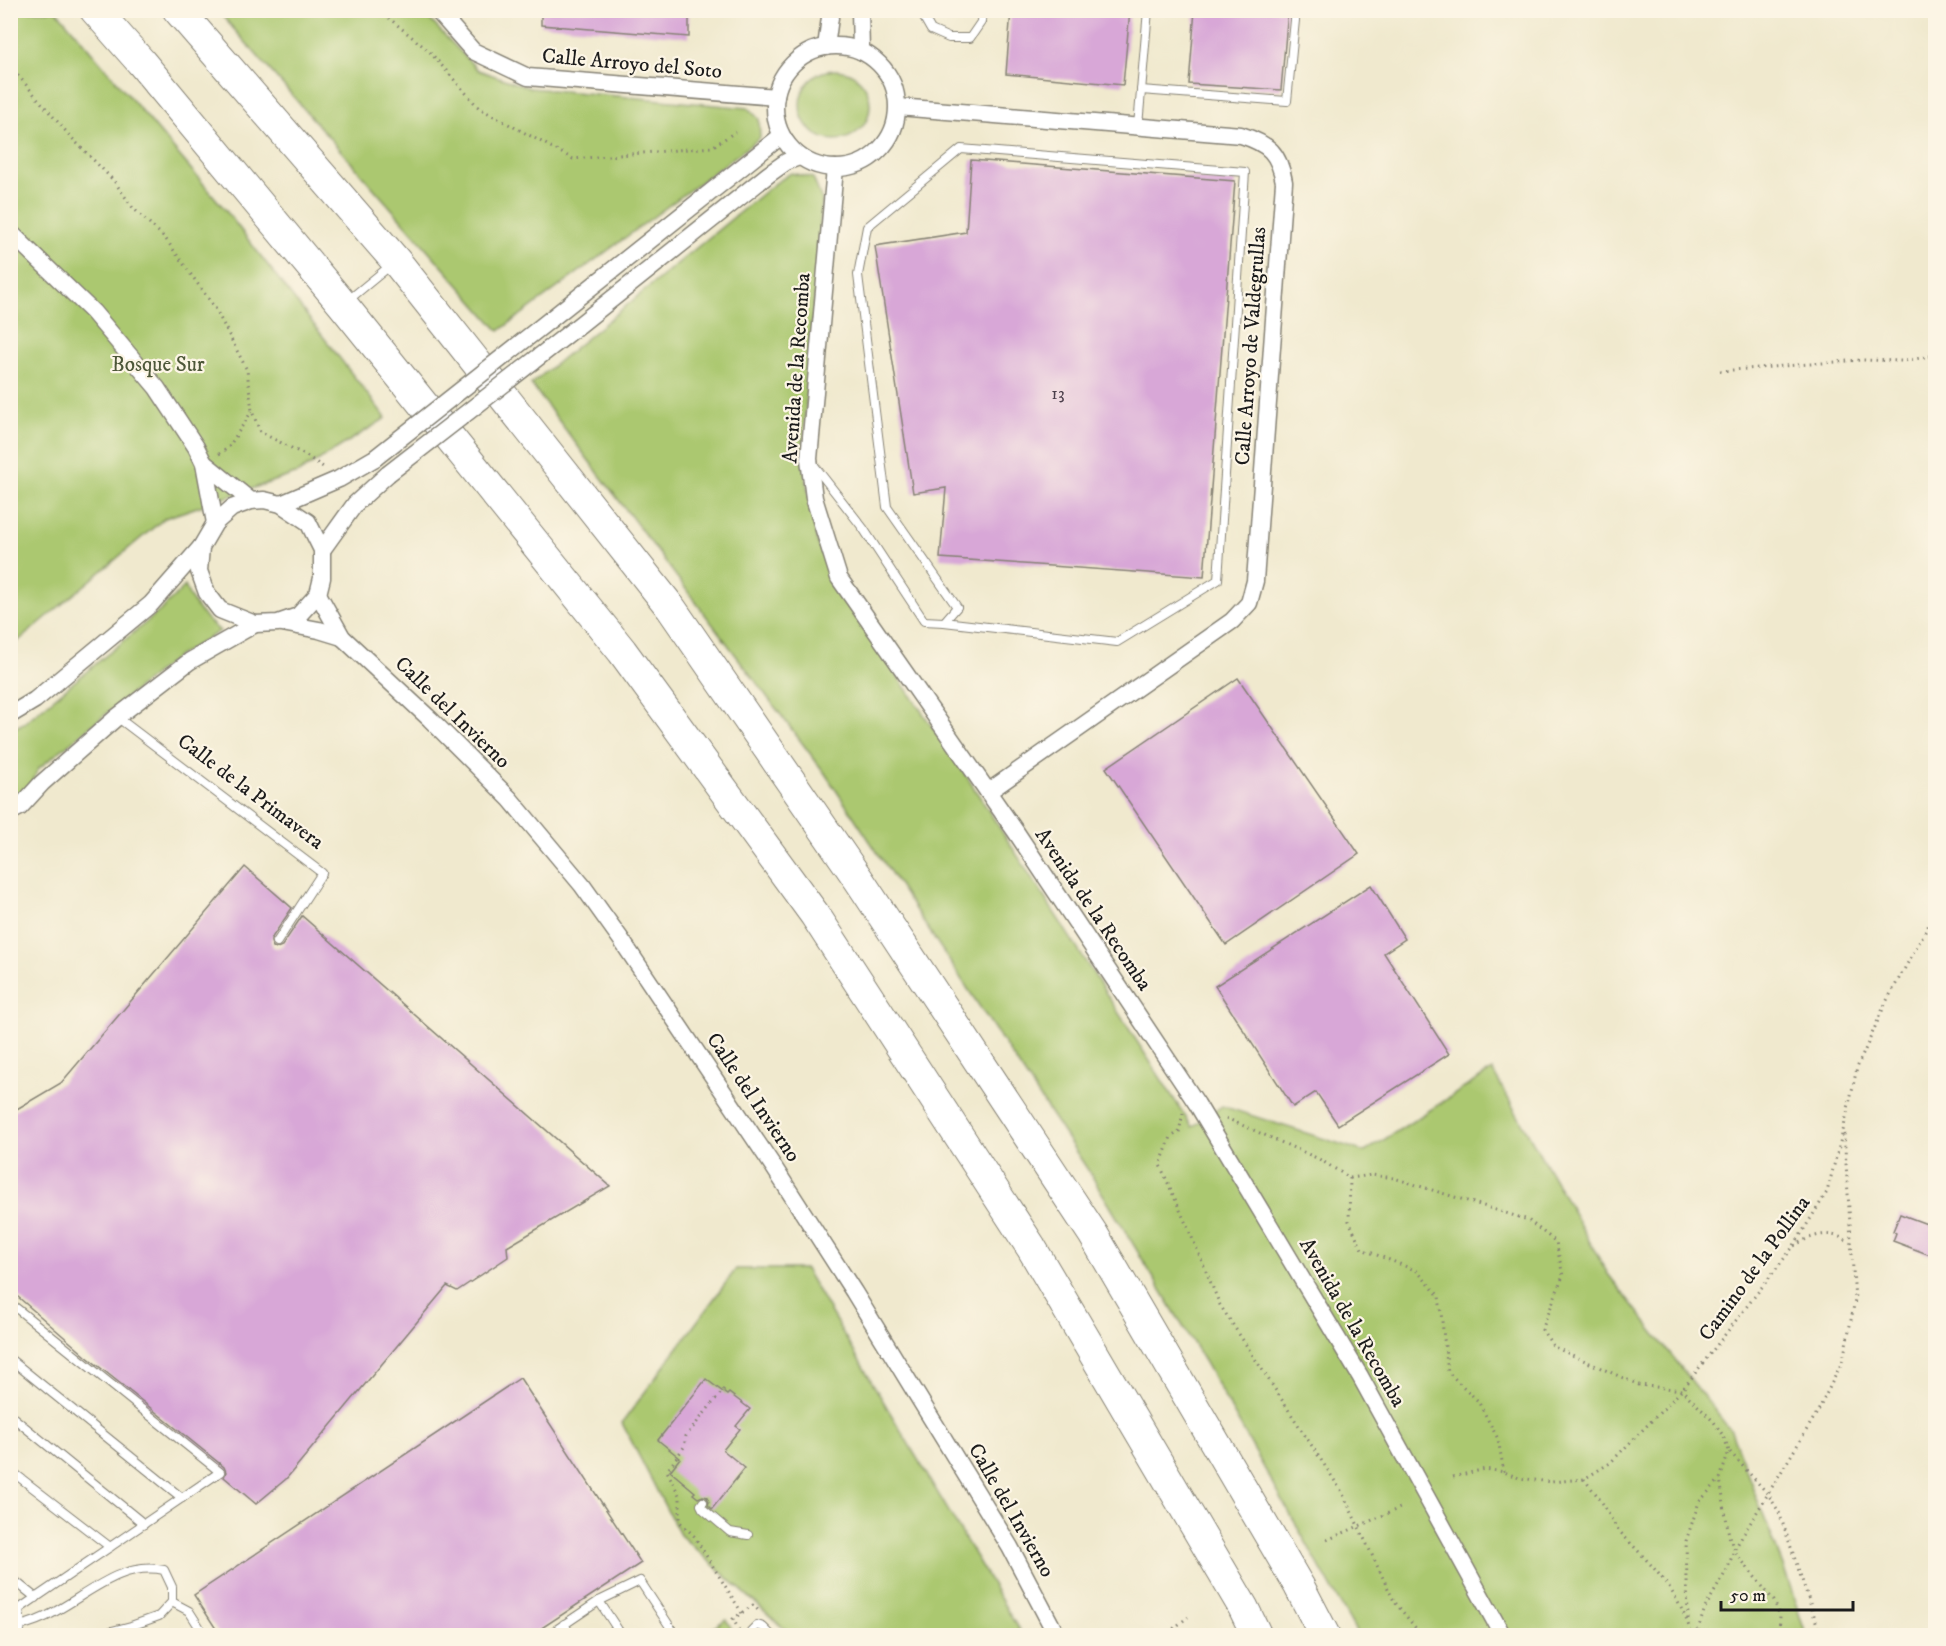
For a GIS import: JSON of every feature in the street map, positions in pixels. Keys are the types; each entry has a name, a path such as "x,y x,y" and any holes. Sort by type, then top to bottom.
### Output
{"highway":[{"path":"95,10 141,62 342,305 622,651 815,915 1031,1247 1237,1597 1257,1635"},
{"path":"178,10 396,261 671,608 859,880 1093,1234 1299,1586 1325,1635"}],"street":[{"name":"Calle Arroyo del Soto","path":"437,10 473,51 528,77 776,97"},
{"path":"826,47 831,10"},
{"path":"860,10 861,51"},
{"path":"840,46 861,51 886,70 894,88 898,107 897,122 890,138 879,152 860,163 835,168 823,168 799,157 781,136 775,114 776,97 781,80 792,65 807,54 826,47 840,46"},
{"name":"Calle Arroyo de Valdegrullas","path":"898,107 1241,135 1259,141 1272,151 1281,166 1284,182 1256,581 1249,603 1232,621 988,792"},
{"path":"281,504 339,479 375,458 781,136"},
{"path":"322,550 355,504 388,474 769,174 786,162 799,157"},
{"name":"Avenida de la Recomba","path":"835,168 809,459 814,498 839,578 988,792 1197,1104 1360,1376 1503,1635"},
{"path":"10,232 93,312 157,388 204,463 215,523"},
{"path":"204,463 251,501"},
{"path":"10,715 35,700 151,604 201,547 215,523 232,508 251,501 264,500 281,504 308,522 322,550 322,578 318,594 298,616 278,623"},
{"path":"201,547 199,571 207,593 220,610 255,624 278,623 304,626 342,638"},
{"path":"318,594 342,638"},
{"path":"10,812 20,807 42,783 117,717 190,661 255,624"},
{"name":"Calle del Invierno","path":"342,638 430,719 510,799 575,877 614,929 773,1166 854,1292 1010,1546 1057,1635"}],"lane":[{"path":"924,10 923,16 931,30 949,38 970,38 981,22 982,10"},
{"path":"1138,126 1148,10"},
{"path":"1141,90 1287,101 1296,10"},
{"path":"809,459 863,528 924,621 1117,642 1218,580 1245,172 961,149 867,227 858,275 887,507 957,607 944,622"},
{"path":"342,305 396,261"},
{"name":"Calle de la Primavera","path":"117,717 322,873 277,942"},
{"path":"10,1303 220,1472 19,1609 20,1631"},
{"path":"10,1359 182,1498"},
{"path":"10,1415 144,1524"},
{"path":"10,1470 110,1547"},
{"path":"703,1502 701,1505 703,1509 730,1532 748,1535"},
{"path":"20,1631 120,1574 150,1568 164,1570 172,1587 172,1602 159,1616 131,1626 93,1635"},
{"path":"10,1577 36,1598"},
{"path":"547,1635 599,1601 640,1581 676,1635"},
{"path":"599,1601 622,1635"},
{"path":"172,1602 189,1611 205,1635"},
{"path":"564,1624 571,1635"},
{"path":"751,1635 751,1631 757,1625 771,1635"},
{"path":"10,1627 20,1631"}],"path":[{"path":"379,10 429,51 479,108 573,159 712,147 735,132"},
{"path":"10,66 69,135 114,181 133,208 165,238 214,308 247,370 252,411 260,432 305,454 325,468"},
{"path":"1720,371 1861,360 1904,361 1935,355"},
{"path":"204,463 228,448 252,411"},
{"name":"Camino de la Pollina","path":"1453,1478 1485,1469 1504,1472 1519,1478 1551,1482 1584,1479 1610,1463 1682,1389 1793,1247 1827,1192 1857,1068 1886,1002 1935,912"},
{"path":"1184,1112 1179,1132 1171,1137 1160,1165 1220,1305 1342,1492 1394,1601 1422,1635"},
{"path":"1225,1118 1319,1158 1350,1178 1372,1175 1394,1178 1528,1220 1556,1242 1563,1276 1542,1330 1554,1347 1639,1385 1682,1389 1714,1422 1730,1451 1768,1494 1779,1512 1821,1635"},
{"path":"1696,1635 1706,1608 1728,1568 1734,1550 1818,1411 1843,1360 1855,1300 1843,1131"},
{"path":"1350,1178 1349,1221 1362,1249 1417,1271 1440,1296 1448,1372 1478,1401 1498,1439 1504,1472"},
{"path":"1793,1247 1810,1236 1823,1234 1844,1238 1851,1243"},
{"path":"1689,1626 1686,1541 1699,1502 1720,1479 1730,1451"},
{"path":"1584,1479 1619,1532 1655,1568 1676,1596 1692,1635"},
{"path":"1720,1479 1729,1536 1734,1550 1774,1600 1780,1616 1779,1635"},
{"path":"1327,1540 1400,1508"},
{"path":"1164,1635 1188,1617"}],"green space":[{"name":"Bosque Sur","path":"11,11 57,11 223,207 386,418 298,473 165,518 11,647"},
{"path":"218,11 423,11 478,70 530,88 748,108 759,119 760,138 499,331"},
{"path":"835,70 848,73 860,80 867,92 870,105 867,118 860,130 848,137 835,140 822,137 810,130 803,118 800,105 803,92 810,80 822,73"},
{"path":"791,173 813,178 822,200 802,456 817,542 839,592 967,777 1192,1127 1222,1106 1365,1152 1492,1070 1608,1274 1731,1431 1786,1574 1806,1635 1358,1635 1204,1361 1090,1173 824,772 531,384 774,184"},
{"path":"185,586 199,611 220,631 175,658 38,769 31,784 24,792 11,799 10,730 24,723 161,610"},
{"path":"736,1269 805,1269 1022,1635 791,1635 680,1535 622,1423"},
{"path":"726,1619 735,1635 703,1635"}],"building":[{"path":"541,10 689,10 689,37 541,25"},
{"path":"1011,10 1130,10 1123,85 1006,74"},
{"path":"1195,10 1288,10 1281,90 1189,84"},
{"path":"971,160 1235,181 1204,577 940,558 946,488 913,493 875,246 966,232"},
{"path":"1238,678 1359,854 1226,945 1106,768"},
{"path":"245,867 292,908 271,939 273,947 282,946 302,916 610,1186 507,1247 508,1257 457,1291 447,1286 286,1479 256,1504 224,1477 226,1472 224,1467 86,1356 10,1290 10,1113 61,1083"},
{"path":"1371,885 1405,939 1384,953 1449,1054 1338,1125 1316,1092 1293,1107 1215,986"},
{"path":"1900,1214 1935,1227 1935,1257 1893,1241 1896,1233 1893,1231"},
{"path":"520,1378 641,1563 531,1635 220,1635 194,1595"},
{"path":"706,1379 750,1409 736,1426 740,1429 723,1450 745,1468 712,1509 708,1505 707,1497 698,1498 693,1494 695,1492 670,1471 680,1458 658,1440"}]}
